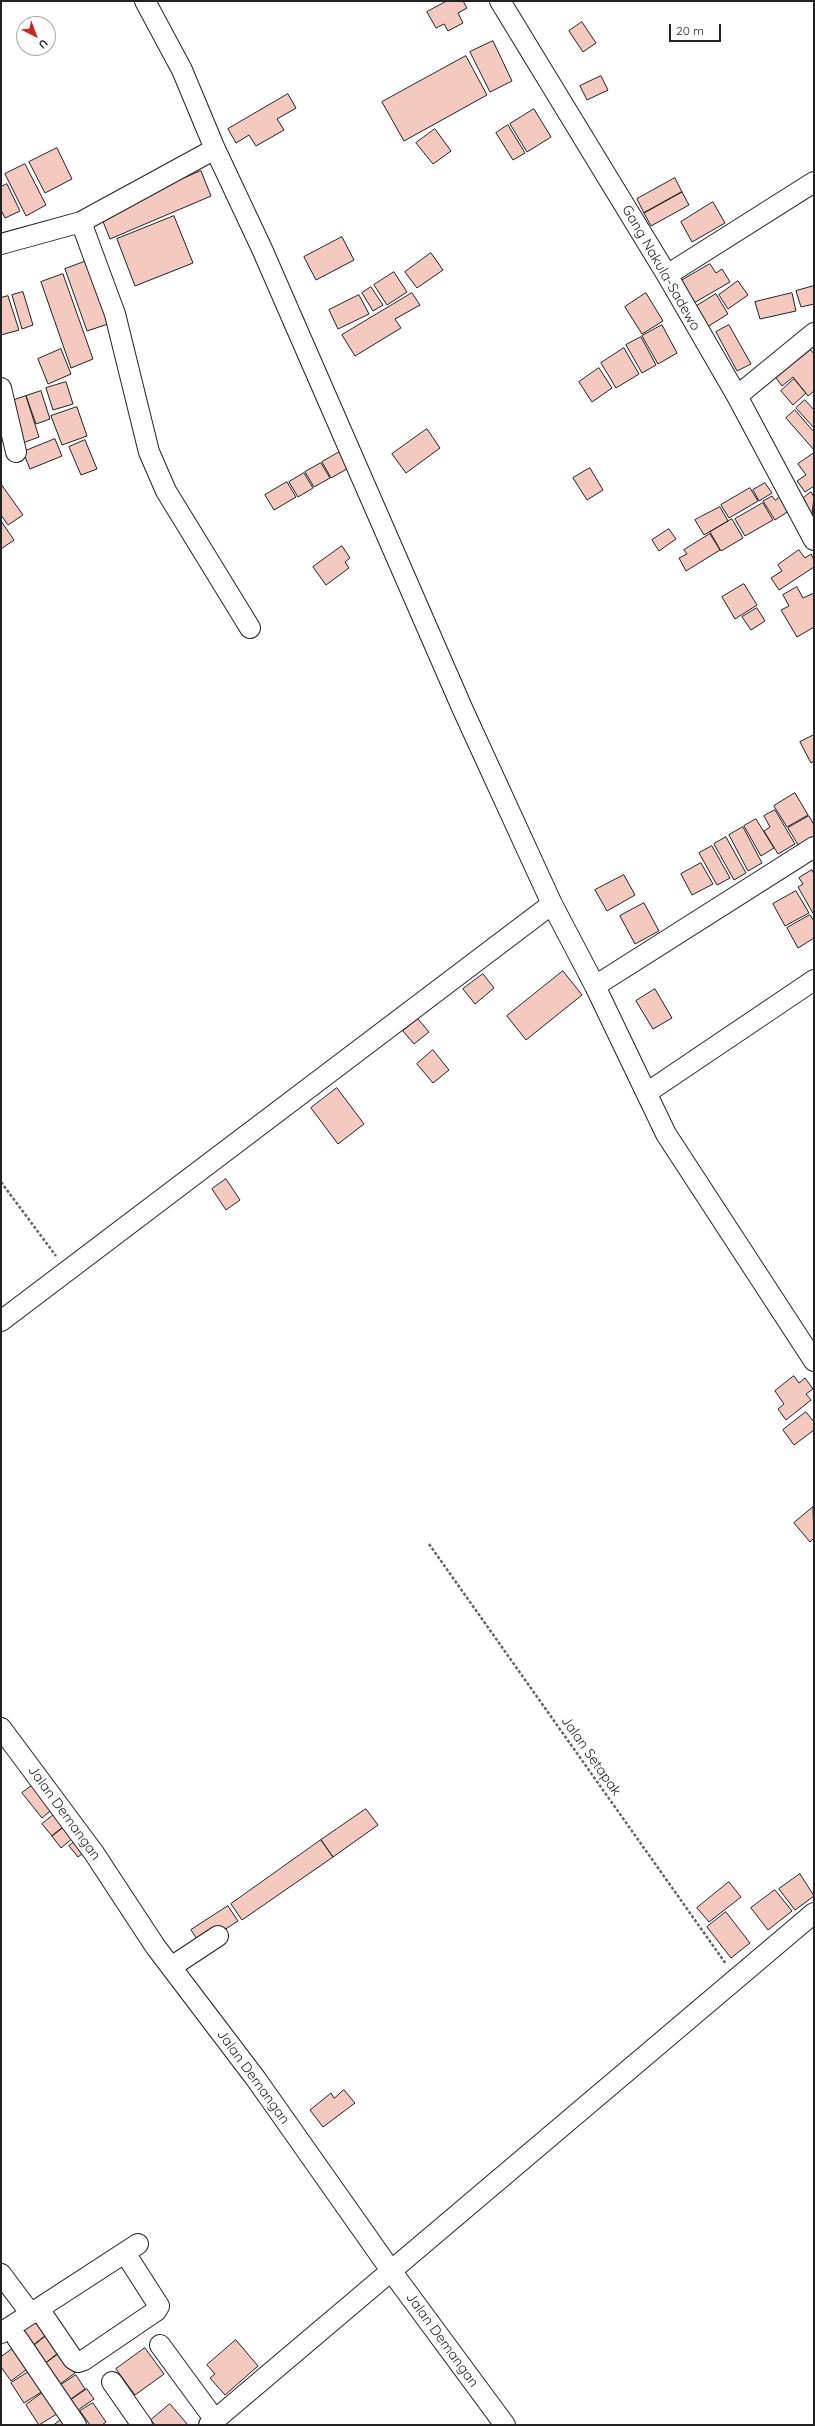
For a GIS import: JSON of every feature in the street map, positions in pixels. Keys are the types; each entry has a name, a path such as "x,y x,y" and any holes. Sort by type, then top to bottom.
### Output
{"street":[{"path":"144,1 182,70 215,149 262,249 463,710 552,904 648,1092 666,1134 814,1361"},
{"name":"Gang Nakula-Sadewo","path":"500,1 667,275 737,396 814,540"},
{"path":"1,244 81,222 215,149"},
{"path":"667,275 814,182"},
{"path":"81,222 108,292 149,452 157,472 166,491 250,628"},
{"path":"737,396 814,333"},
{"path":"1,388 16,452"},
{"path":"595,986 814,848"},
{"path":"1,1321 552,904"},
{"path":"648,1092 814,980"},
{"name":"Jalan Demangan","path":"1,1728 94,1853 136,1918 171,1967 256,2079 392,2272 505,2425"},
{"path":"160,2345 212,2423 814,1913"},
{"path":"171,1967 218,1936"},
{"path":"1,2274 35,2311 73,2359 78,2362 84,2360 156,2311 159,2306 132,2248 35,2311 9,2336 76,2425"},
{"path":"112,2382 142,2425"}],"path":[{"path":"1,1182 67,1271"},
{"name":"Jalan Setapak","path":"429,1544 736,1979"}],"building":[{"path":"447,1 463,1 467,8 458,13 463,23 448,31 444,24 436,28 427,12"},
{"path":"582,22 596,43 583,52 569,31"},
{"path":"493,41 512,81 490,92 470,52"},
{"path":"466,56 487,95 404,141 382,102"},
{"path":"601,76 608,90 587,100 580,86"},
{"path":"288,94 296,108 277,119 284,130 256,146 249,135 236,143 228,129"},
{"path":"534,109 551,137 527,152 510,124"},
{"path":"508,125 525,153 513,160 496,133"},
{"path":"435,129 451,151 433,164 416,143"},
{"path":"57,148 72,179 45,193 29,162"},
{"path":"25,164 46,205 26,216 5,174"},
{"path":"201,171 211,196 110,239 100,214"},
{"path":"675,178 682,192 644,213 637,199"},
{"path":"7,184 20,211 5,218 1,210 1,187"},
{"path":"682,192 689,205 651,226 644,213"},
{"path":"713,202 725,223 692,242 681,222"},
{"path":"174,216 193,263 135,286 117,239"},
{"path":"342,237 354,260 316,280 304,257"},
{"path":"431,253 443,270 417,288 405,272"},
{"path":"92,259 114,322 87,331 65,269"},
{"path":"710,264 716,273 722,269 730,282 692,304 679,282"},
{"path":"394,272 407,292 387,305 374,285"},
{"path":"63,274 93,359 71,368 41,282"},
{"path":"738,281 748,295 728,309 719,295"},
{"path":"814,286 814,304 801,307 796,291"},
{"path":"371,287 383,305 373,311 362,293"},
{"path":"23,292 33,325 22,329 12,295"},
{"path":"412,293 420,305 395,319 401,328 355,356 342,335"},
{"path":"646,293 663,321 642,334 625,307"},
{"path":"792,293 796,311 760,319 755,302"},
{"path":"716,294 728,314 707,327 695,307"},
{"path":"359,295 369,314 338,329 329,310"},
{"path":"8,296 19,330 1,335 1,298"},
{"path":"662,325 677,353 658,364 642,336"},
{"path":"729,325 751,364 737,371 716,332"},
{"path":"641,337 656,365 642,373 626,345"},
{"path":"806,344 814,354 814,391 808,396 793,377 782,386 773,374"},
{"path":"624,348 639,374 616,388 601,363"},
{"path":"61,349 71,374 48,384 38,359"},
{"path":"599,368 612,388 592,402 579,382"},
{"path":"794,379 806,393 793,405 781,391"},
{"path":"66,382 73,404 53,410 46,388"},
{"path":"41,391 50,419 36,424 26,396"},
{"path":"26,396 39,437 20,444 6,403"},
{"path":"805,400 814,410 814,428 796,408"},
{"path":"77,407 87,436 62,445 51,416"},
{"path":"795,410 814,432 814,450 786,418"},
{"path":"427,429 440,448 406,473 392,454"},
{"path":"55,439 62,456 30,469 23,452"},
{"path":"85,440 97,469 81,475 69,447"},
{"path":"343,450 352,466 331,478 322,462"},
{"path":"814,453 814,486 805,492 797,481 806,475 798,464"},
{"path":"321,463 330,478 314,487 305,472"},
{"path":"590,468 603,490 587,500 573,478"},
{"path":"304,473 313,488 298,497 289,482"},
{"path":"287,482 296,497 274,510 265,495"},
{"path":"765,483 772,493 759,501 753,490"},
{"path":"1,484 23,515 8,525 1,515"},
{"path":"750,488 758,501 729,518 721,505"},
{"path":"811,492 814,497 812,515 801,500"},
{"path":"783,495 792,509 775,520 763,501 772,496 775,500"},
{"path":"763,503 773,520 745,536 735,519"},
{"path":"720,507 728,521 704,535 695,520"},
{"path":"732,519 743,538 721,551 710,532"},
{"path":"1,521 14,540 1,549"},
{"path":"669,529 676,539 659,551 652,540"},
{"path":"710,534 720,550 686,571 679,558 687,554 684,550"},
{"path":"342,546 350,558 345,562 349,568 326,585 313,567"},
{"path":"799,550 805,558 811,554 814,560 814,567 779,590 771,578 782,571 778,565"},
{"path":"744,584 757,605 735,619 722,597"},
{"path":"797,587 803,598 814,593 814,627 797,637 781,610 789,606 783,595"},
{"path":"757,608 765,621 751,630 742,617"},
{"path":"814,735 814,761 811,763 800,742"},
{"path":"795,793 808,815 787,827 774,806"},
{"path":"775,810 795,844 778,854 764,831 770,827 764,816"},
{"path":"809,816 814,825 814,839 800,848 788,828"},
{"path":"756,819 774,848 761,856 744,826"},
{"path":"743,827 762,863 748,871 729,835"},
{"path":"726,837 746,873 734,880 714,844"},
{"path":"712,846 730,878 717,885 699,853"},
{"path":"701,863 713,884 692,895 681,874"},
{"path":"812,870 814,874 814,915 798,887 803,884 799,878"},
{"path":"624,875 635,895 607,911 595,890"},
{"path":"796,891 809,913 785,926 773,904"},
{"path":"644,903 659,931 635,944 620,916"},
{"path":"810,915 814,921 814,938 798,948 787,928"},
{"path":"563,971 582,995 526,1040 507,1016"},
{"path":"483,974 494,988 475,1004 463,989"},
{"path":"655,989 672,1018 653,1029 636,1001"},
{"path":"418,1019 429,1032 414,1044 403,1031"},
{"path":"433,1050 449,1070 433,1083 417,1064"},
{"path":"337,1088 364,1124 338,1144 311,1108"},
{"path":"226,1179 240,1200 226,1210 212,1189"},
{"path":"794,1376 799,1383 805,1378 813,1389 806,1394 811,1400 786,1420 778,1409 784,1404 775,1391"},
{"path":"806,1412 814,1422 814,1430 794,1445 783,1430"},
{"path":"813,1507 814,1538 810,1542 794,1523"},
{"path":"38,1781 57,1805 42,1818 22,1793"},
{"path":"366,1809 378,1825 333,1857 321,1840"},
{"path":"55,1814 65,1826 52,1836 42,1824"},
{"path":"65,1826 74,1837 61,1848 52,1836"},
{"path":"80,1838 89,1849 78,1857 69,1846"},
{"path":"321,1840 333,1857 242,1920 231,1904"},
{"path":"800,1874 814,1896 795,1910 779,1889"},
{"path":"729,1882 741,1897 709,1922 697,1908"},
{"path":"775,1890 792,1911 768,1930 751,1908"},
{"path":"228,1906 238,1921 201,1945 191,1930"},
{"path":"726,1912 750,1943 731,1958 707,1927"},
{"path":"344,2090 355,2103 323,2127 310,2110 331,2093 334,2098"},
{"path":"38,2317 50,2332 33,2345 21,2330"},
{"path":"46,2336 59,2352 43,2365 30,2349"},
{"path":"236,2340 258,2366 225,2395 210,2378 215,2374 207,2365"},
{"path":"15,2347 30,2367 11,2381 1,2367 1,2357"},
{"path":"145,2348 164,2374 135,2395 116,2369"},
{"path":"60,2353 75,2373 56,2387 41,2367"},
{"path":"30,2371 43,2391 24,2403 11,2383"},
{"path":"76,2375 85,2389 68,2401 58,2387"},
{"path":"87,2389 94,2399 75,2412 68,2402"},
{"path":"45,2391 60,2412 39,2425 26,2405"},
{"path":"93,2403 106,2422 102,2425 90,2425 80,2411"},
{"path":"170,2404 188,2425 155,2425 151,2420"},
{"path":"64,2417 70,2425 54,2425"}]}
